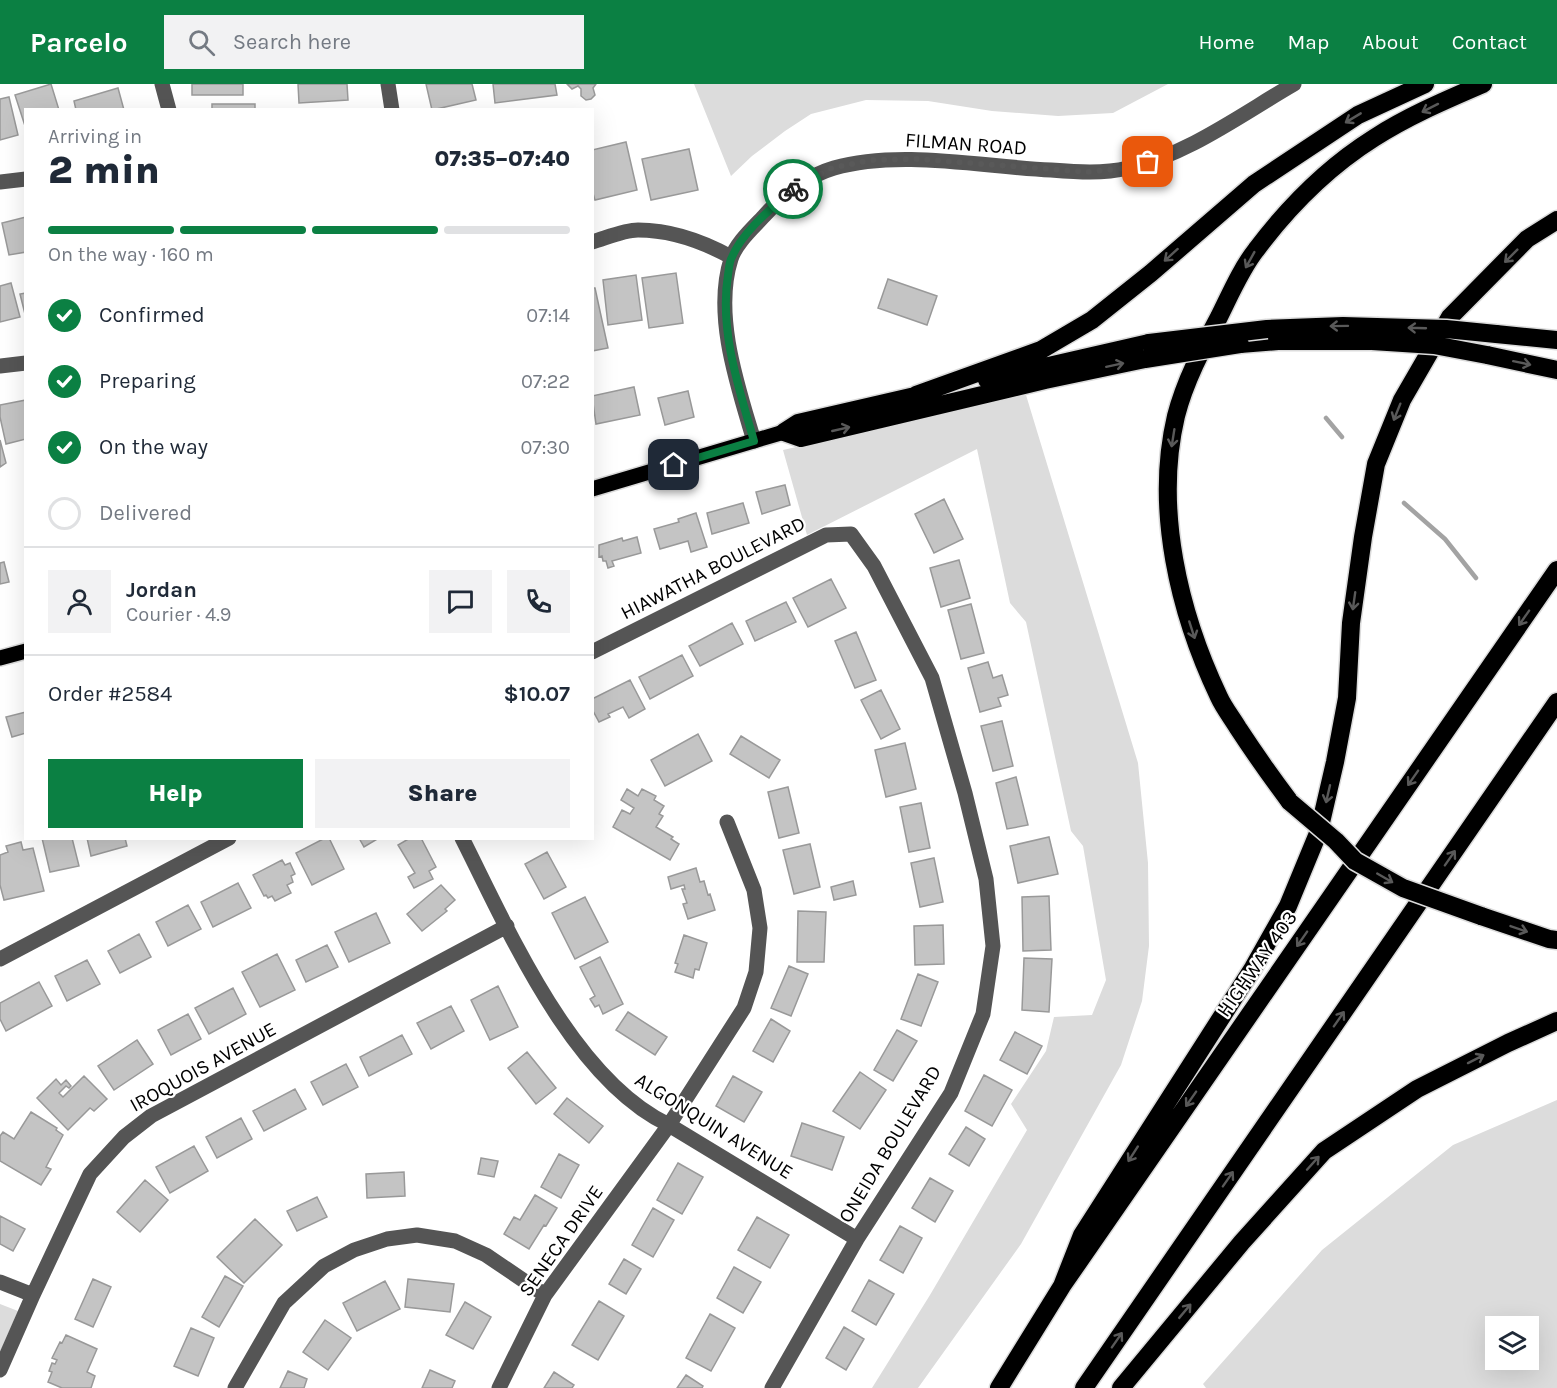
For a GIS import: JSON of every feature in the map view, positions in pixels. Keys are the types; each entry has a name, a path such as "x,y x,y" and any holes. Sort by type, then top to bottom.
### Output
{"highway":[{"path":"916,395 1041,350 1092,321 1254,184 1358,115 1425,84"},
{"path":"1483,84 1443,101 1374,137 1336,165 1294,203 1255,251 1188,378 1176,417 1168,467 1173,556 1181,596 1196,642 1220,699 1260,763 1290,802 1336,841 1355,861 1403,888 1557,940"},
{"path":"1062,1286 1082,1235 1253,968 1288,906 1319,831 1347,698 1351,622 1376,464 1402,400 1450,317 1527,239 1557,220"},
{"path":"784,432 798,423 916,395 1267,329 1343,326 1557,370"},
{"path":"784,432 801,438 1045,380 1147,351 1446,329 1557,340"},
{"name":"HIGHWAY 403","path":"999,1388 1062,1286 1557,570"},
{"path":"1084,1388 1557,702"},
{"path":"1121,1388 1242,1242 1324,1151 1417,1089 1508,1042 1557,1021"}],"main road":[{"path":"594,488 784,432"},
{"path":"0,658 24,652"}],"street":[{"path":"162,84 168,108"},
{"path":"388,84 392,108"},
{"name":"FILMAN ROAD","path":"754,441 737,380 727,330 725,292 731,257 747,234 797,186 832,168 871,160 917,159 1087,172 1127,168 1169,155 1294,84"},
{"path":"0,182 24,178"},
{"path":"594,241 636,230 677,234 706,243 731,257"},
{"path":"0,366 24,363"},
{"name":"HIAWATHA BOULEVARD","path":"594,651 826,535 851,534 874,566"},
{"name":"ONEIDA BOULEVARD","path":"772,1388 857,1239 951,1093 983,1014 993,946 986,879 965,793 932,678 874,566"},
{"name":"SENECA DRIVE","path":"499,1388 545,1295 669,1125 744,1008 756,972 760,928 754,890 727,822"},
{"path":"0,959 225,840"},
{"name":"ALGONQUIN AVENUE","path":"463,840 541,992 580,1046 613,1086 655,1118 857,1239"},
{"name":"IROQUOIS AVENUE","path":"0,1370 90,1174 124,1137 151,1116 507,926"},
{"path":"235,1388 284,1303 324,1266 354,1250 387,1239 417,1235 455,1241 486,1255 545,1295"},
{"path":"0,1282 33,1295"}],"shaded area":[{"path":"694,84 1168,84 1113,113 1058,116 992,111 928,101 866,100 811,114 752,156 731,176"},
{"path":"1026,395 1138,763 1148,863 1149,946 1142,1001 1121,1065 1021,1244 918,1388 872,1388 930,1295 1027,1130 1011,1104 1046,1051 1054,1017 1092,1015 1106,980 1083,846 1071,831 1026,622 1010,603 977,449 807,535 783,450"},
{"path":"1557,1100 1557,1388 1206,1388 1203,1384 1322,1250 1453,1145"},
{"path":"0,1304 18,1311 0,1352"}],"building":[{"path":"51,84 58,108 24,108 24,123 15,95"},
{"path":"192,84 243,84 243,95 192,95"},
{"path":"298,84 347,84 348,100 299,103"},
{"path":"426,84 472,84 476,100 432,108"},
{"path":"493,84 555,84 557,95 495,103"},
{"path":"567,84 596,84 593,88 595,95 586,100 581,96 581,89 578,86 572,89"},
{"path":"118,88 123,108 76,108 74,101"},
{"path":"9,97 18,135 0,140 0,99"},
{"path":"212,104 255,104 255,108 212,108"},
{"path":"626,142 637,190 595,200 594,150"},
{"path":"689,149 698,190 651,200 642,159"},
{"path":"24,218 24,252 9,255 2,223"},
{"path":"676,273 683,323 649,328 642,278"},
{"path":"636,275 642,320 608,325 603,280"},
{"path":"888,279 937,296 927,325 878,308"},
{"path":"11,283 20,317 0,322 0,286"},
{"path":"594,288 595,288 608,348 594,351"},
{"path":"24,293 24,310 20,294"},
{"path":"634,387 640,415 596,424 594,396"},
{"path":"688,391 694,417 665,425 658,398"},
{"path":"24,400 24,440 6,444 0,417 0,405"},
{"path":"0,440 6,463 0,467"},
{"path":"785,485 790,505 762,514 756,492"},
{"path":"944,499 963,539 934,553 915,514"},
{"path":"743,503 749,523 712,534 707,513"},
{"path":"696,513 707,547 691,552 688,541 660,549 654,529 679,522 678,519"},
{"path":"637,537 641,553 612,561 614,566 608,568 602,556 599,557 599,545 622,538 623,541"},
{"path":"959,560 970,598 941,607 930,568"},
{"path":"4,562 9,582 0,584 0,563"},
{"path":"831,579 846,608 808,627 793,598"},
{"path":"786,602 796,622 755,641 746,621"},
{"path":"971,604 984,653 961,659 948,610"},
{"path":"732,623 743,644 700,666 689,646"},
{"path":"856,632 876,680 855,688 835,641"},
{"path":"682,655 693,676 650,699 639,677"},
{"path":"988,662 993,678 1002,675 1008,695 998,698 1001,706 980,712 968,668"},
{"path":"630,680 645,709 629,718 623,707 608,714 610,717 599,722 594,713 594,698"},
{"path":"881,690 900,729 881,739 861,700"},
{"path":"24,712 24,734 12,737 6,717"},
{"path":"1002,721 1013,766 993,771 981,726"},
{"path":"698,734 712,761 665,786 651,760"},
{"path":"741,736 780,760 769,778 730,754"},
{"path":"905,743 916,789 886,797 875,750"},
{"path":"1016,777 1028,825 1007,829 996,783"},
{"path":"788,787 799,833 779,838 768,792"},
{"path":"627,789 638,796 642,789 656,796 654,800 664,806 659,814 663,816 656,827 673,837 671,839 679,844 670,860 613,827 622,810 630,814 634,808 621,800"},
{"path":"921,803 930,848 909,852 900,807"},
{"path":"1049,837 1058,874 1018,883 1010,846"},
{"path":"42,840 72,840 79,866 50,872"},
{"path":"87,840 126,840 127,846 91,856"},
{"path":"321,840 330,840 344,869 312,885 296,853"},
{"path":"360,840 376,840 364,847"},
{"path":"407,840 422,840 436,867 429,871 433,879 414,888 408,877 415,873 398,845"},
{"path":"21,842 23,850 33,848 44,891 4,900 0,885 0,855 8,852 6,846"},
{"path":"810,844 820,887 794,894 783,850"},
{"path":"547,852 566,887 544,899 525,864"},
{"path":"934,858 943,902 920,907 911,863"},
{"path":"282,860 285,865 290,863 295,874 291,876 293,882 287,885 291,893 275,901 272,896 268,898 264,896 253,875"},
{"path":"696,868 700,882 704,881 715,910 688,919 683,904 687,903 682,889 685,889 684,885 671,889 668,877"},
{"path":"853,881 856,895 834,900 831,887"},
{"path":"238,883 251,908 213,927 201,902"},
{"path":"441,885 455,900 445,909 447,911 422,931 407,914"},
{"path":"1049,896 1051,950 1023,951 1022,897"},
{"path":"585,897 608,942 575,959 552,913"},
{"path":"188,905 201,929 168,946 156,922"},
{"path":"798,911 826,912 824,962 797,962"},
{"path":"376,913 390,943 349,962 335,932"},
{"path":"943,925 944,964 915,965 914,926"},
{"path":"139,934 151,957 120,973 108,951"},
{"path":"684,935 707,943 699,970 695,969 693,978 675,972 678,964 675,963"},
{"path":"327,945 338,967 306,982 296,960"},
{"path":"277,954 295,990 260,1007 242,972"},
{"path":"600,957 623,1004 603,1014 599,1005 595,1007 590,999 595,996 580,967"},
{"path":"1024,958 1052,959 1049,1012 1022,1010"},
{"path":"87,960 100,984 67,1001 55,976"},
{"path":"789,966 808,974 791,1016 771,1008"},
{"path":"918,974 938,982 921,1026 901,1019"},
{"path":"39,982 52,1006 6,1031 0,1019 0,1003"},
{"path":"498,986 518,1027 490,1040 471,1000"},
{"path":"233,988 246,1014 209,1034 195,1008"},
{"path":"451,1006 464,1031 431,1049 417,1023"},
{"path":"628,1012 667,1037 655,1055 616,1030"},
{"path":"188,1014 201,1039 171,1055 158,1030"},
{"path":"771,1019 790,1031 773,1062 753,1051"},
{"path":"897,1030 917,1041 893,1081 874,1070"},
{"path":"1015,1032 1042,1046 1027,1074 1000,1060"},
{"path":"402,1035 412,1054 369,1076 360,1057"},
{"path":"137,1040 153,1064 114,1090 98,1066"},
{"path":"527,1052 556,1088 536,1104 508,1068"},
{"path":"346,1064 358,1087 323,1105 311,1082"},
{"path":"860,1072 886,1090 860,1129 833,1111"},
{"path":"984,1075 1012,1090 992,1126 965,1111"},
{"path":"84,1076 107,1099 94,1111 90,1108 68,1130 37,1098 56,1079 61,1085 66,1080 71,1086 69,1088 66,1086 59,1093 63,1097"},
{"path":"733,1076 762,1092 744,1122 716,1106"},
{"path":"295,1089 306,1109 264,1131 253,1111"},
{"path":"567,1098 603,1126 589,1143 554,1114"},
{"path":"31,1112 57,1128 56,1130 63,1135 46,1167 51,1169 41,1185 0,1161 0,1136 3,1132 14,1139"},
{"path":"241,1118 252,1139 217,1158 206,1137"},
{"path":"802,1123 844,1137 832,1170 791,1156"},
{"path":"966,1127 985,1139 969,1166 949,1154"},
{"path":"194,1146 208,1171 170,1193 156,1167"},
{"path":"559,1154 579,1165 561,1198 541,1187"},
{"path":"481,1158 498,1161 494,1177 478,1174"},
{"path":"678,1163 703,1177 682,1214 657,1200"},
{"path":"404,1172 405,1196 367,1198 366,1174"},
{"path":"930,1178 953,1191 935,1222 912,1208"},
{"path":"145,1180 168,1200 140,1232 117,1212"},
{"path":"535,1195 557,1208 529,1249 504,1234 514,1217 520,1220"},
{"path":"317,1197 327,1217 297,1231 287,1211"},
{"path":"653,1208 674,1220 653,1257 632,1245"},
{"path":"0,1216 25,1229 13,1251 0,1244"},
{"path":"757,1217 789,1235 770,1268 738,1250"},
{"path":"255,1219 282,1245 244,1283 217,1257"},
{"path":"900,1226 922,1238 903,1273 880,1260"},
{"path":"624,1259 641,1269 626,1294 609,1284"},
{"path":"734,1267 761,1282 743,1313 717,1298"},
{"path":"225,1276 243,1286 219,1327 202,1317"},
{"path":"93,1279 111,1287 93,1327 75,1319"},
{"path":"408,1279 454,1284 450,1312 405,1307"},
{"path":"869,1280 894,1294 876,1325 852,1311"},
{"path":"385,1281 400,1309 357,1331 343,1303"},
{"path":"599,1301 624,1316 598,1360 572,1345"},
{"path":"465,1302 491,1317 473,1349 446,1335"},
{"path":"710,1314 735,1328 711,1371 686,1358"},
{"path":"325,1320 351,1338 328,1370 303,1352"},
{"path":"844,1327 864,1339 846,1370 826,1358"},
{"path":"191,1328 214,1338 198,1376 174,1366"},
{"path":"66,1335 97,1349 87,1372 95,1376 91,1388 62,1388 48,1382 52,1372 49,1371 52,1363 55,1364 57,1360 52,1358"},
{"path":"430,1370 455,1381 452,1388 422,1388"},
{"path":"288,1371 307,1379 304,1388 280,1388"},
{"path":"554,1372 574,1385 572,1388 544,1388"},
{"path":"686,1375 703,1386 702,1388 677,1388"}],"waterway":[{"path":"1326,418 1342,437"},
{"path":"1404,503 1445,539 1476,578"}],"way so far":[{"path":"793,189 832,168 871,160 917,159 1087,172 1127,168 1148,162"}],"route":[{"path":"674,465 754,441 737,380 727,330 725,292 731,257 747,234 793,189"}]}
